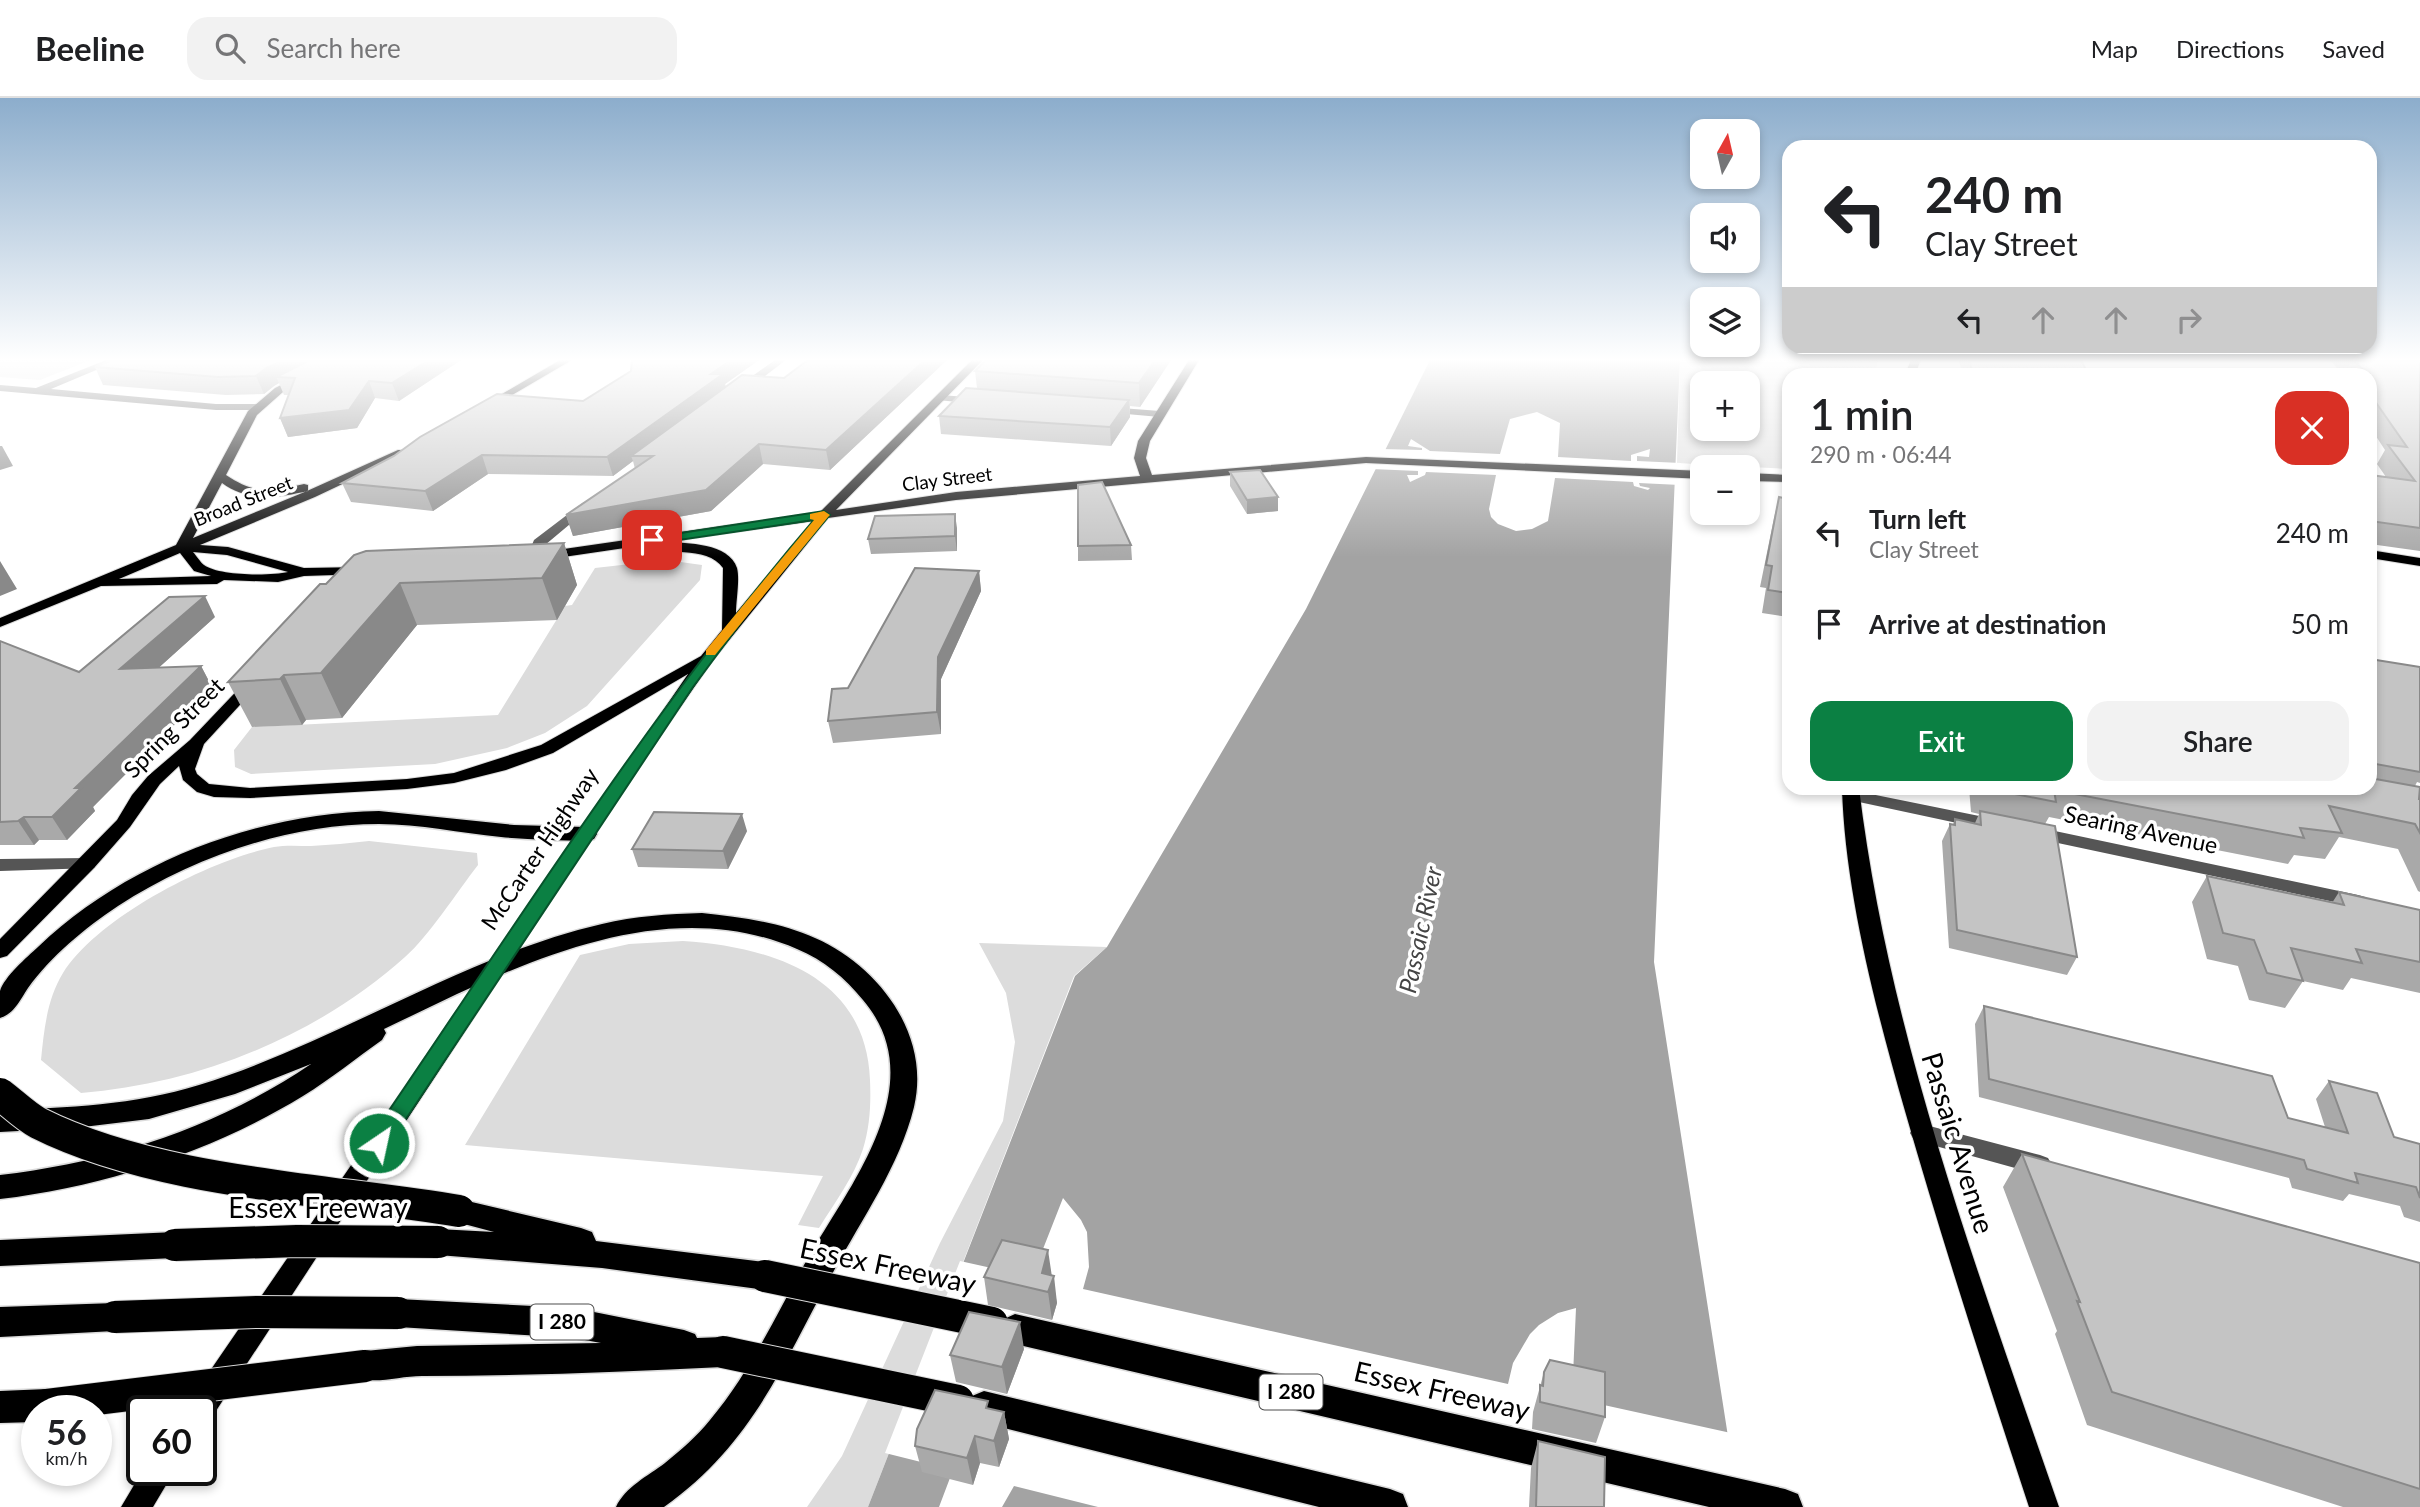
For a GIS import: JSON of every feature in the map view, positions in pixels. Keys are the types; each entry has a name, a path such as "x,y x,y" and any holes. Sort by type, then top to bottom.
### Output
{"highway":[{"path":"0,1009 39,959 106,905 181,863 249,837 320,822 379,817 508,831 586,834"},
{"path":"0,1121 138,1112 200,1096 271,1068 499,964 584,935 640,925 696,922 750,927 805,943 843,965 874,995 901,1047 904,1084 888,1140 755,1385 718,1437 663,1487 634,1507"},
{"path":"0,1188 34,1184 97,1170 158,1150 224,1123 293,1089 415,1004"},
{"path":"0,1094 30,1118 65,1136 157,1163 236,1178 406,1201 459,1211 661,1260"},
{"name":"Essex Freeway","path":"0,1253 297,1241 438,1242 560,1249 661,1260 765,1276 905,1304 1785,1507"},
{"name":"I 280","path":"0,1322 257,1312 398,1313 574,1323 984,1407 1390,1507"},
{"path":"0,1408 47,1405 416,1362 550,1361 723,1352"}],"main road":[{"path":"182,547 244,426"},
{"name":"McCarter Highway","path":"210,1395 586,834 708,657 824,515 913,426"},
{"path":"1147,479 1140,463 1140,452 1154,426"},
{"name":"Broad Street","path":"0,623 347,478 415,445"},
{"name":"Clay Street","path":"529,558 956,496 1374,459 1690,474"},
{"path":"220,476 243,493 256,495 347,478"},
{"path":"1760,478 1782,479"},
{"path":"637,542 710,552 726,559 730,568 729,629"},
{"path":"182,547 228,551 303,572"},
{"path":"182,547 205,572 260,578"},
{"path":"2377,555 2420,562"},
{"path":"92,584 278,578 303,572 382,570"},
{"path":"344,584 357,571"},
{"path":"196,743 187,769 189,776 203,788 214,792 407,784 454,778 500,766 547,749 708,657"},
{"name":"Spring Street","path":"0,951 124,823 146,789 196,743 268,666"},
{"name":"Passaic Avenue","path":"1852,795 1877,970 1922,1133 2044,1507"},
{"path":"136,1507 150,1486"}],"street":[{"path":"529,558 545,536 592,500"},
{"name":"Searing Avenue","path":"1870,795 2379,905"},
{"path":"0,865 87,864"},
{"path":"1922,1133 2056,1170"}],"shaded area":[{"path":"1678,426 1690,426 1690,441 1760,441 1760,426 1782,426 1782,469 1760,467 1760,455 1690,455 1690,464 1677,463"},
{"path":"666,560 702,565 700,580 587,706 545,733 507,748 435,764 251,774 235,767 234,750 252,727 498,715 565,606 572,605 595,568"},
{"path":"369,841 477,853 478,865 414,948 371,985 334,1010 295,1032 212,1067 125,1088 81,1093 41,1060 50,1004 63,973 79,952 128,912 188,878 248,854 278,846 318,846"},
{"path":"683,941 716,944 780,960 808,974 833,992 852,1015 864,1044 870,1080 869,1123 855,1170 819,1228 798,1225 823,1176 465,1145 580,955 629,944"},
{"path":"979,943 1107,947 1074,976 868,1507 807,1507 842,1456 940,1243 1003,1121 1015,1042 1006,993"}],"water":[{"name":"Passaic River","path":"1397,426 1677,426 1654,962 1739,1507 868,1507 1075,976 1107,947 1306,609"}],"pier":[{"path":"1508,426 1560,426 1558,457 1631,461 1631,455 1650,449 1649,457 1637,456 1637,461 1681,463 1680,485 1639,483 1640,486 1650,488 1648,490 1634,486 1633,482 1555,478 1548,521 1532,529 1516,531 1498,524 1491,517 1489,509 1496,475 1426,472 1410,482 1407,475 1418,475 1418,471 1372,469 1382,449 1422,450 1408,446 1411,439 1430,451 1500,454"},
{"path":"1063,1198 1087,1232 1089,1267 1083,1289 1508,1384 1513,1363 1530,1334 1558,1313 1576,1308 1572,1398 1731,1433 1743,1507 1098,1507 1014,1486 1002,1507 939,1507 953,1470 885,1453 960,1261 1032,1277"}],"building":[{"path":"440,426 651,426 607,457 482,455 425,491 342,483 394,456"},
{"path":"672,426 853,426 826,450 759,444 706,490 566,515 653,456 631,456"},
{"path":"2392,426 2420,426 2420,528 2377,522 2377,476 2415,481 2388,445 2407,447"},
{"path":"1260,470 1278,497 1247,500 1230,472"},
{"path":"1102,482 1131,545 1078,546 1078,485"},
{"path":"1779,497 1782,498 1782,592 1768,590 1772,566 1766,565"},
{"path":"955,514 955,536 868,539 875,516"},
{"path":"564,543 542,578 400,583 321,673 228,682 320,584 326,584 354,555 366,551"},
{"path":"915,568 979,571 938,657 937,712 828,721 832,689 848,688"},
{"path":"205,596 120,669 201,666 75,788 81,788 52,817 24,817 18,821 0,822 0,641 79,672 169,597"},
{"path":"2377,660 2420,667 2420,772 2377,764"},
{"path":"2377,779 2420,787 2420,833 2415,824 2329,806 2342,833 2300,828 2304,838 2080,795 2377,795"},
{"path":"2020,795 2055,795 2056,802"},
{"path":"1980,811 2055,826 2077,957 1957,930 1950,824 1955,825 1955,819 1981,825"},
{"path":"654,812 742,814 723,851 632,849"},
{"path":"2207,876 2344,905 2339,892 2420,910 2420,962 2356,949 2362,963 2291,948 2303,981 2267,973 2254,940 2223,933"},
{"path":"1984,1006 2272,1076 2288,1118 2348,1133 2329,1081 2377,1093 2394,1137 2420,1144 2420,1198 2416,1187 2355,1173 2358,1183 2307,1169 2304,1160 1989,1079"},
{"path":"2022,1154 2420,1263 2420,1489 2112,1392"},
{"path":"1002,1240 1048,1250 1042,1273 1054,1276 1048,1292 984,1277"},
{"path":"969,1312 1020,1322 1002,1367 950,1355"},
{"path":"1550,1360 1605,1372 1605,1417 1540,1402 1540,1385 1543,1386 1544,1372"},
{"path":"935,1390 988,1401 986,1408 1004,1412 994,1441 975,1436 967,1458 915,1446 917,1429"},
{"path":"1538,1441 1605,1457 1604,1507 1536,1507"}],"slow traffic":[{"path":"711,652 824,515 814,516"}],"route":[{"path":"379,1143 687,685 750,603 824,515 652,540"}]}
